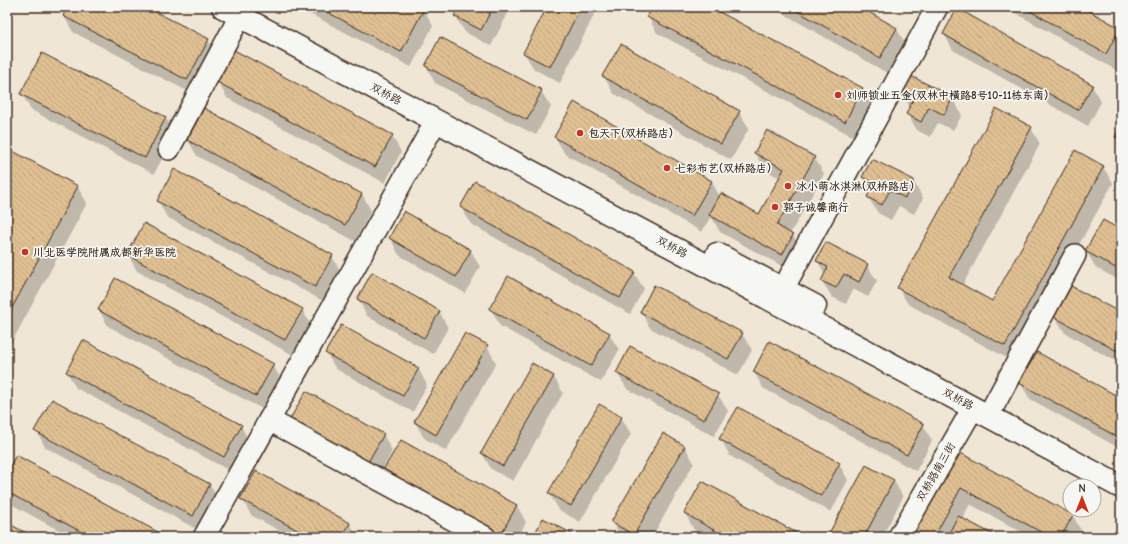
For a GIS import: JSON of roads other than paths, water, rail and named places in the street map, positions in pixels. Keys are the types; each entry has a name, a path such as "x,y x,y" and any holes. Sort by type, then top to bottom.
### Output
{"main road":[{"name":"双桥路","path":"239,10 783,289 1121,487"},
{"name":"双桥路","path":"239,10 436,121 984,406 1121,471"}],"street":[{"path":"169,149 239,10"},
{"path":"783,289 928,10"},
{"path":"204,537 436,121"},
{"name":"双桥路南三街","path":"899,537 984,406 1076,255"},
{"path":"268,420 485,537"}],"place":[{"name":"刘师锁业五金(双林中横路8号10-11栋东南)","path":"838,95"},
{"name":"包天下(双桥路店)","path":"580,133"},
{"name":"七彩布艺(双桥路店)","path":"667,168"},
{"name":"冰小萌冰淇淋(双桥路店)","path":"788,186"},
{"name":"郭子诚馨商行","path":"775,207"},
{"name":"川北医学院附属成都新华医院","path":"25,252"}]}
